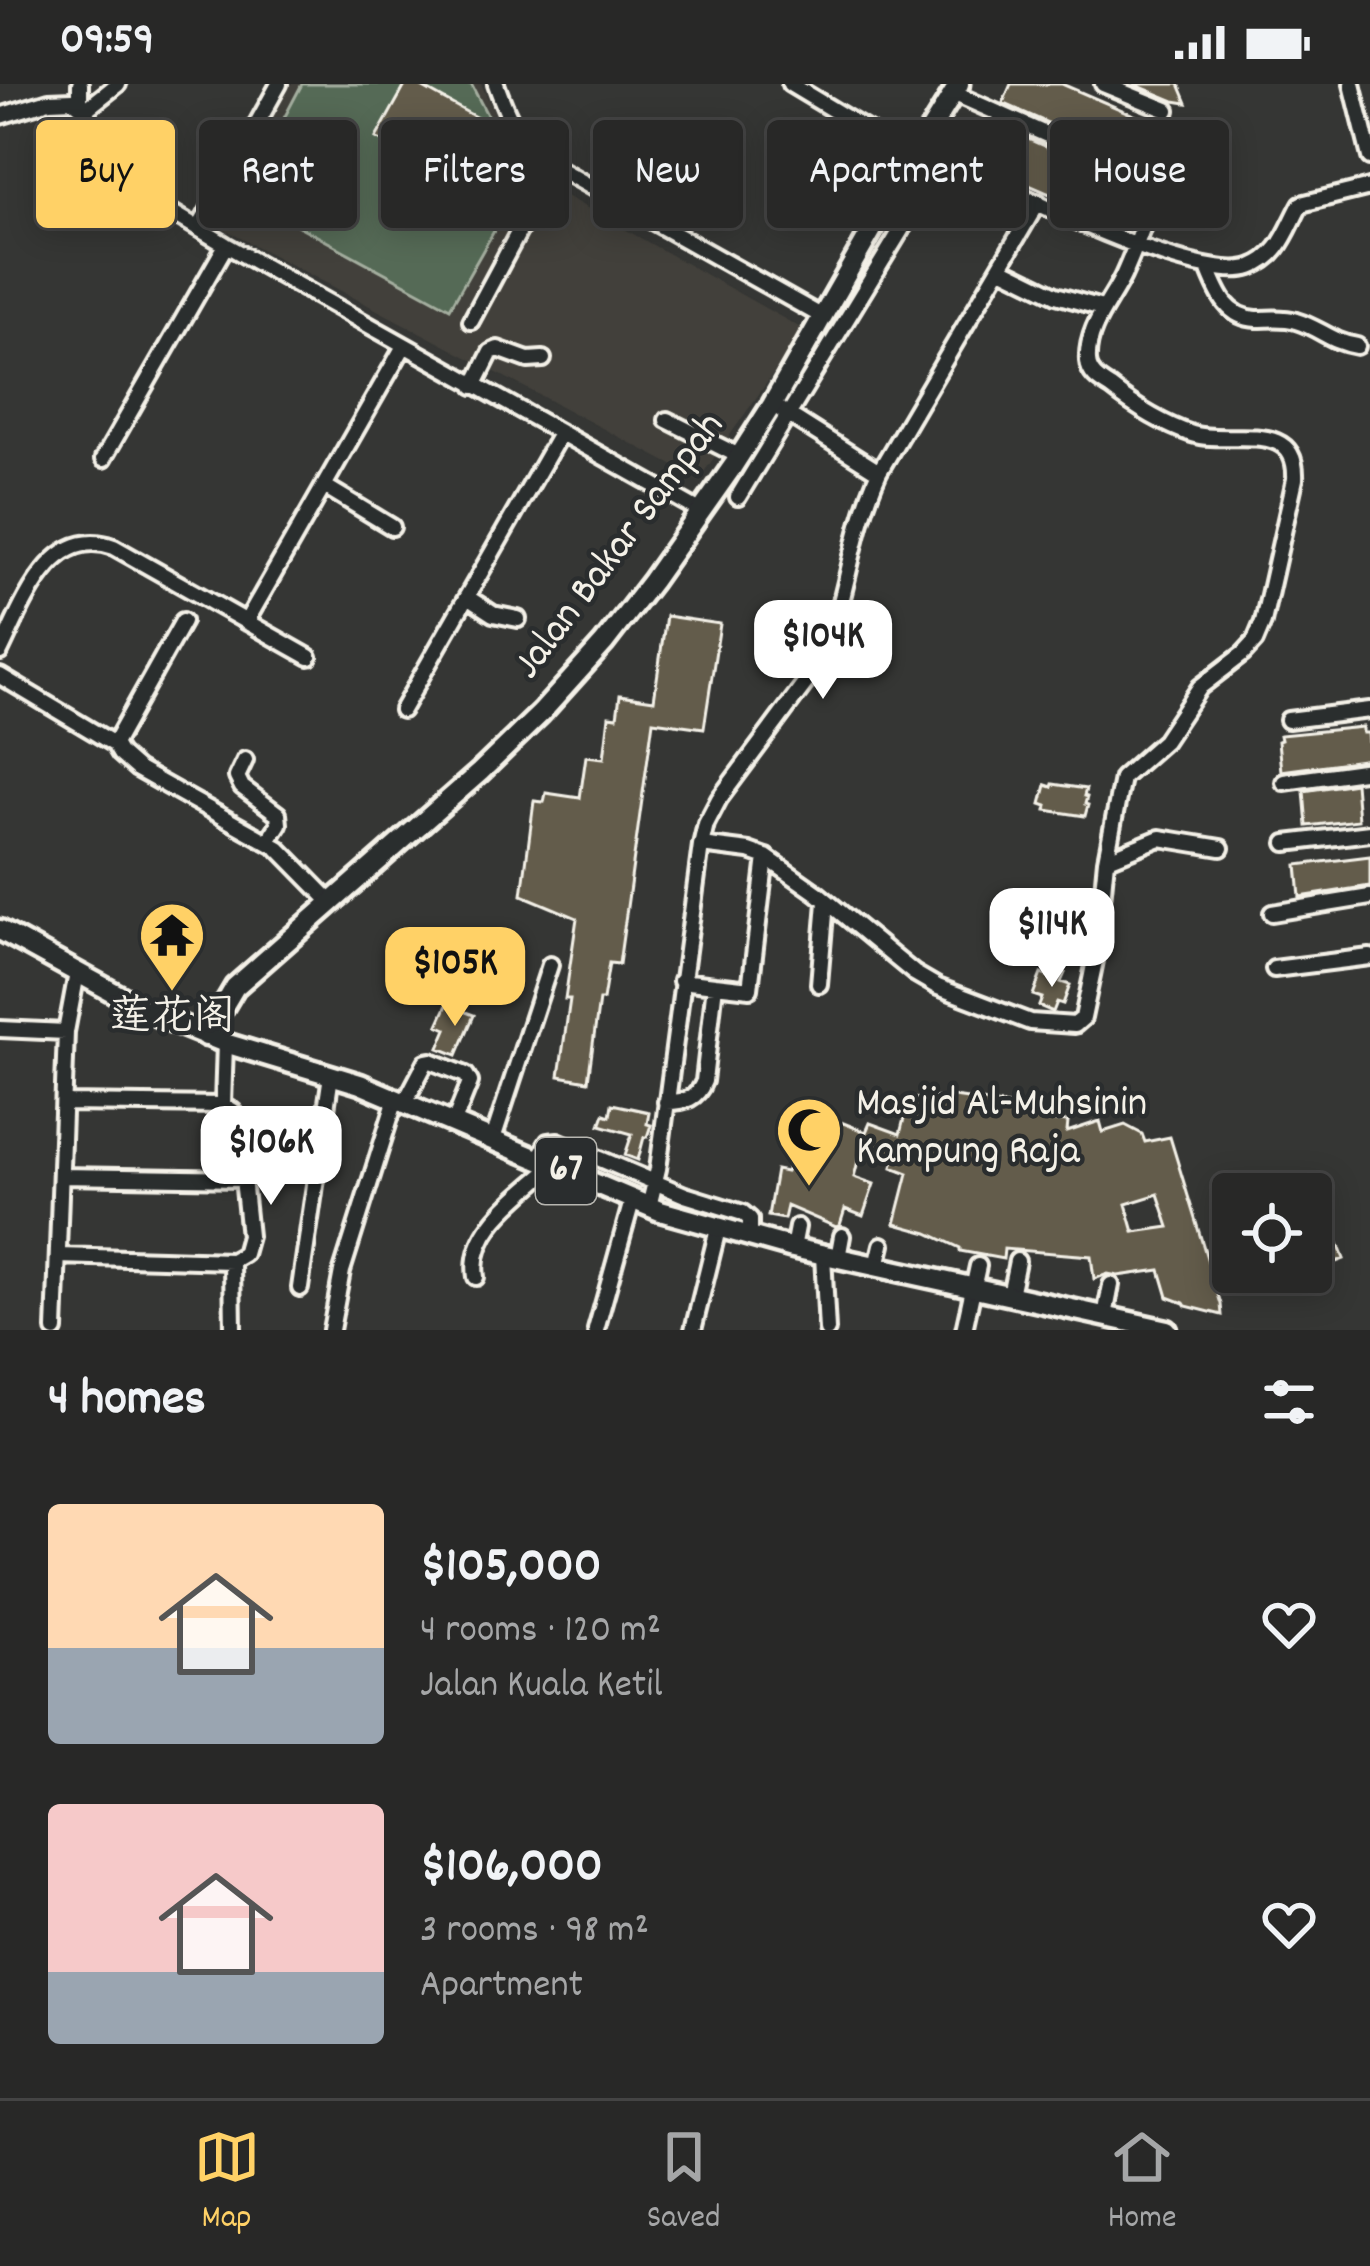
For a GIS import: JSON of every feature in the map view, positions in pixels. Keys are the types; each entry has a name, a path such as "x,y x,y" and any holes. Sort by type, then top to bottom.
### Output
{"main road":[{"name":"Jalan Bakar Sampah","path":"937,120 956,89"},
{"name":"Jalan Bakar Sampah","path":"206,1036 235,987 480,772 604,643 739,457 780,410 824,317 874,228"},
{"name":"67","path":"0,930 153,1014 454,1122 640,1204 750,1238 1010,1295 1090,1319 1167,1330"}],"street":[{"path":"80,84 82,107 105,158 143,195 702,512"},
{"path":"82,107 118,84"},
{"path":"259,120 279,84"},
{"path":"496,84 509,120"},
{"path":"790,84 850,120"},
{"path":"1103,84 1167,110"},
{"path":"1352,84 1370,157"},
{"path":"701,845 766,857 938,987 1030,1022 1075,1025 1083,1018 1097,951 1106,860 1122,778 1164,741 1200,687 1255,641 1263,622 1296,467 1292,457 1278,442 1265,437 1190,434 1132,404 1096,377 1088,364 1102,308 1136,245 1156,189 1153,182 956,89"},
{"path":"0,116 49,101 73,100 82,107"},
{"path":"569,174 824,317"},
{"path":"1026,196 1151,253 1236,270 1263,261 1277,249 1301,203 1370,187"},
{"path":"596,1330 640,1204 656,1183 706,824 719,799 820,662 832,637 862,516 879,472 1038,202"},
{"path":"471,320 521,228"},
{"path":"738,497 780,410 899,228"},
{"path":"103,459 226,245"},
{"path":"1001,268 1056,295 1102,308"},
{"path":"1208,268 1218,294 1242,318 1291,319 1339,343 1358,346"},
{"path":"246,622 404,346"},
{"path":"474,386 491,352 498,349 536,362 543,359"},
{"path":"780,410 879,472"},
{"path":"667,420 739,457"},
{"path":"402,710 560,434"},
{"path":"326,487 392,527"},
{"path":"0,652 43,573 65,549 92,542 114,547 308,657"},
{"path":"466,598 493,614 518,619"},
{"path":"114,744 183,622"},
{"path":"0,676 114,744 137,769 268,841 331,902"},
{"path":"1288,720 1370,710"},
{"path":"245,760 237,777 242,788 278,814 279,824 268,841"},
{"path":"1284,782 1370,770"},
{"path":"1286,843 1370,833"},
{"path":"1106,860 1160,838 1220,848"},
{"path":"681,981 750,989 766,857"},
{"path":"1271,913 1370,897"},
{"path":"819,984 826,902"},
{"path":"1274,969 1370,957"},
{"path":"493,1139 550,965"},
{"path":"55,1330 66,1033 77,974"},
{"path":"666,1102 692,1100 700,1091 716,985"},
{"path":"0,1029 66,1033"},
{"path":"223,1105 226,1043"},
{"path":"331,1330 342,1271 400,1101 426,1062 466,1075 470,1082 454,1122"},
{"path":"300,1288 331,1075"},
{"path":"58,1256 232,1262 249,1246 233,1111 223,1105 65,1103"},
{"path":"476,1277 475,1254 488,1229 546,1162 548,1142 558,1141 742,1214 750,1219 750,1238"},
{"path":"62,1176 243,1180"},
{"path":"678,1217 685,1195"},
{"path":"793,1248 797,1227"},
{"path":"694,1330 718,1229"},
{"path":"827,1330 831,1257 842,1236"},
{"path":"877,1266 882,1245"},
{"path":"1010,1295 1017,1261"},
{"path":"232,1262 233,1330"},
{"path":"964,1330 978,1266"},
{"path":"1090,1319 1111,1285"}],"shaded area":[{"path":"290,84 481,84 498,120 381,120 381,228 569,228 569,198 593,211 593,228 623,228 804,330 699,479 222,228 357,228 357,120 270,120"}],"green space":[{"path":"302,84 471,84 490,120 381,120 381,228 496,228 450,308 302,228 357,228 357,120 283,120"}],"building":[{"path":"406,84 416,84 481,120 386,120"},
{"path":"1011,84 1062,84 1145,120 1050,120 1050,124 1003,103"},
{"path":"1133,84 1179,84 1187,103 1174,101"},
{"path":"1026,138 1050,149 1050,194 1026,184"},
{"path":"666,616 720,624 704,728 653,721 619,964 609,963 603,1000 599,1000 588,1081 559,1076 577,918 522,895 534,801 544,802 546,793 580,798 586,756 604,758 609,716 617,717 620,695 654,700"},
{"path":"1363,727 1363,733 1368,733 1370,759 1281,771 1280,735"},
{"path":"1355,783 1358,820 1307,826 1304,791"},
{"path":"1046,785 1086,789 1085,816 1046,810 1041,804"},
{"path":"1370,856 1370,886 1300,897 1297,865"},
{"path":"1050,968 1065,973 1061,982 1070,985 1063,1004 1057,1002 1053,1012 1039,1006 1042,998 1033,995 1041,974 1047,976"},
{"path":"447,1005 474,1015 457,1055 439,1048 447,1029 438,1025"},
{"path":"954,1097 1016,1106 1015,1117 1068,1122 1067,1132 1100,1121 1103,1132 1125,1125 1142,1134 1145,1142 1170,1137 1222,1315 1168,1297 1160,1270 1094,1279 1091,1256 1004,1249 1003,1259 960,1251 928,1233 895,1224 908,1173 892,1167 894,1160 861,1149 854,1177 874,1184 863,1216 845,1209 836,1227 787,1206 784,1219 768,1216 776,1170 786,1172 813,1111 866,1132 870,1123 900,1134 909,1099","holes":["1158,1194 1169,1227 1134,1232 1126,1204"]},
{"path":"612,1104 649,1112 647,1124 651,1125 638,1160 625,1155 632,1134 600,1125 604,1114 610,1116"},
{"path":"1332,1228 1344,1259 1332,1263"}],"place":[{"name":"莲花阁","path":"172,994"},
{"name":"Masjid Al-Muhsinin Kampung Raja","path":"809,1189"}]}
